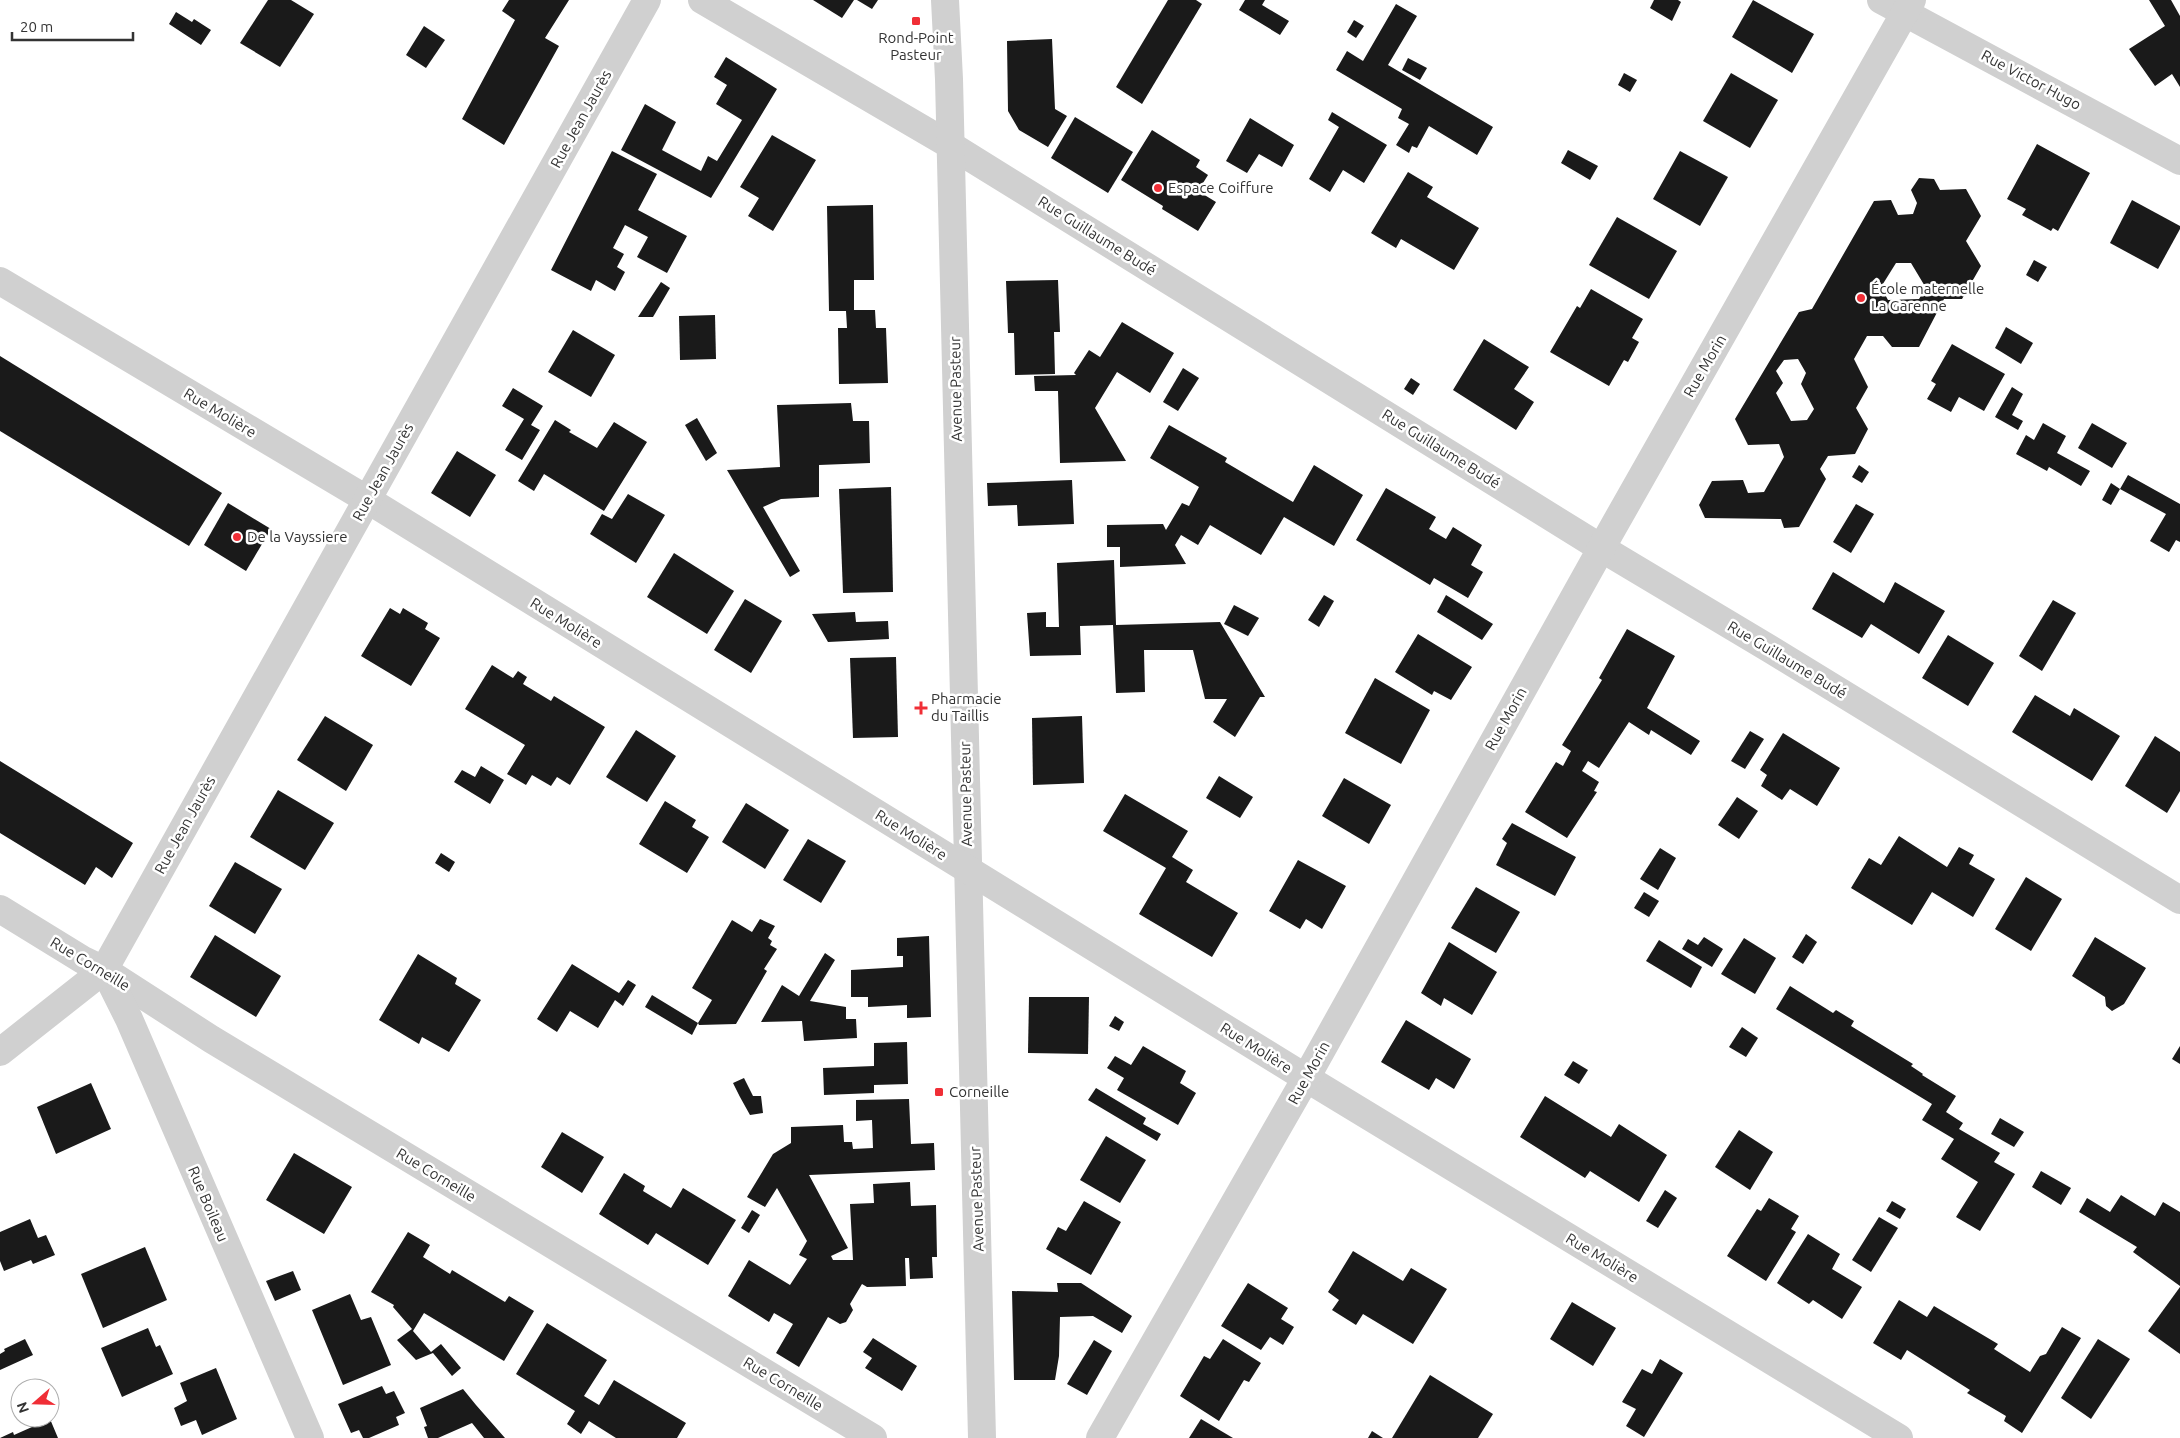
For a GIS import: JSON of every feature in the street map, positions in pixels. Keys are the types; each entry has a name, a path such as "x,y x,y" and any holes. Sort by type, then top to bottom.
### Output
{"street":[{"name":"Rue Jean Jaurès","path":"104,970 647,0"},
{"name":"Rue Guillaume Budé","path":"702,0 950,145 1591,542 1770,649 2180,900"},
{"name":"Avenue Pasteur","path":"945,0 949,79 982,1438"},
{"name":"Rue Victor Hugo","path":"1881,0 1908,6 2180,161"},
{"name":"Rue Morin","path":"1100,1438 1306,1078 1591,542 1908,6"},
{"name":"Rue Molière","path":"1,283 368,500 1306,1078 1899,1438"},
{"name":"Rue Corneille","path":"0,909 83,960 104,970 211,1039 873,1438"},
{"path":"0,1052 104,970"},
{"name":"Rue Boileau","path":"104,970 129,1019 310,1438"}],"building":[{"path":"268,0 291,0 314,14 280,67 240,43"},
{"path":"509,0 569,0 545,38 559,46 504,145 462,119 515,20 502,11"},
{"path":"813,0 854,0 842,18"},
{"path":"857,0 878,0 872,9"},
{"path":"1168,0 1196,0 1202,4 1142,104 1116,87"},
{"path":"1245,0 1265,0 1262,5 1289,21 1280,35 1239,10"},
{"path":"1654,0 1678,0 1681,2 1672,21 1650,8"},
{"path":"1753,0 1814,34 1792,73 1732,37"},
{"path":"2149,0 2171,0 2180,16 2180,87 2172,74 2155,86 2129,49 2165,26"},
{"path":"1396,4 1417,16 1388,65 1493,127 1477,155 1429,126 1417,148 1412,146 1409,153 1396,145 1409,124 1398,118 1402,109 1336,70 1347,51 1363,61"},
{"path":"176,12 192,22 194,19 211,30 201,45 169,24"},
{"path":"1354,20 1364,26 1356,38 1347,32"},
{"path":"424,26 445,40 426,68 406,55"},
{"path":"1052,39 1055,109 1067,116 1048,147 1019,130 1008,111 1007,41"},
{"path":"726,57 777,89 711,198 621,150 645,104 676,122 662,150 701,171 708,156 717,161 742,120 716,104 727,85 714,77"},
{"path":"1408,58 1427,68 1420,80 1402,70"},
{"path":"1624,73 1637,80 1630,92 1618,85"},
{"path":"1731,73 1778,100 1750,148 1703,121"},
{"path":"1332,112 1387,145 1364,183 1343,170 1330,192 1309,179 1339,127 1328,120"},
{"path":"1075,117 1133,152 1108,193 1051,158"},
{"path":"1250,118 1294,145 1282,167 1259,154 1247,173 1226,161"},
{"path":"1152,130 1200,160 1196,167 1208,175 1198,191 1216,202 1198,231 1162,209 1163,206 1121,180"},
{"path":"772,135 816,160 773,231 748,216 759,198 740,187"},
{"path":"2037,144 2090,173 2058,231 2053,228 2051,231 2022,215 2026,209 2007,199"},
{"path":"1568,150 1598,166 1590,180 1561,163"},
{"path":"612,151 657,174 638,210 687,236 667,273 637,257 648,237 625,225 613,248 624,254 617,267 625,272 615,291 596,280 591,291 551,270"},
{"path":"1680,151 1728,177 1700,226 1653,199"},
{"path":"1408,172 1433,187 1427,197 1479,228 1454,270 1401,239 1396,248 1371,233"},
{"path":"1919,178 1934,179 1940,190 1966,189 1981,216 1966,241 1981,266 1962,299 1944,299 1919,347 1892,347 1883,336 1867,336 1854,359 1868,387 1856,408 1868,429 1855,454 1828,456 1820,469 1826,479 1799,527 1784,528 1781,519 1705,518 1699,505 1712,481 1743,480 1748,493 1764,492 1784,457 1779,444 1748,445 1735,419 1799,312 1812,309 1874,201 1891,200 1898,215 1913,214 1917,203 1911,190","holes":["1896,263 1911,263 1926,288 1919,299 1888,300 1881,287","1798,359 1806,373 1801,384 1814,409 1807,420 1791,421 1776,393 1783,383 1776,371 1784,360"]},
{"path":"2132,200 2180,226 2158,269 2110,243"},
{"path":"873,205 874,280 854,280 854,310 875,310 876,328 886,328 888,383 839,384 838,328 847,328 846,311 829,311 827,206"},
{"path":"1617,217 1677,251 1649,299 1589,265"},
{"path":"2034,260 2047,267 2038,282 2026,275"},
{"path":"1058,280 1060,332 1054,332 1055,374 1015,375 1014,333 1008,333 1006,281"},
{"path":"661,282 670,288 653,317 638,317"},
{"path":"1591,289 1643,319 1632,338 1639,342 1628,362 1624,360 1609,386 1550,352 1577,306 1580,308"},
{"path":"715,315 716,359 680,360 679,316"},
{"path":"1122,322 1174,353 1150,393 1117,372 1095,408 1126,461 1060,463 1058,391 1035,391 1034,376 1076,375 1074,373 1089,350 1100,357"},
{"path":"2006,327 2033,343 2021,364 1995,348"},
{"path":"573,330 615,355 591,397 548,372"},
{"path":"1484,339 1529,367 1514,389 1534,402 1516,430 1453,390"},
{"path":"1952,344 2005,374 1984,411 1959,397 1951,412 1927,399 1936,384 1931,381"},
{"path":"0,356 222,493 189,546 0,431"},
{"path":"1183,368 1199,378 1178,411 1163,402"},
{"path":"1411,378 1420,384 1413,395 1404,389"},
{"path":"2012,387 2023,394 2012,415 2023,421 2018,430 1995,417"},
{"path":"513,388 543,406 531,425 540,430 522,460 505,450 524,419 502,406"},
{"path":"851,403 853,421 869,421 870,463 819,465 819,497 781,499 763,507 800,571 790,577 727,470 780,467 777,405"},
{"path":"697,418 717,453 706,461 685,425"},
{"path":"555,420 571,430 569,432 597,448 614,422 647,442 604,511 544,474 534,491 518,481"},
{"path":"2043,423 2066,436 2057,453 2090,471 2081,486 2049,467 2047,471 2016,454 2026,435 2034,440"},
{"path":"2092,423 2127,443 2112,468 2078,448"},
{"path":"1169,425 1227,458 1225,462 1293,502 1314,465 1363,495 1334,546 1284,517 1261,555 1210,525 1198,545 1181,535 1175,545 1186,564 1120,567 1120,547 1107,547 1107,525 1163,524 1166,530 1182,503 1189,506 1199,487 1150,458"},
{"path":"457,451 496,475 470,517 431,493"},
{"path":"1859,465 1869,472 1862,483 1852,477"},
{"path":"2128,475 2180,504 2180,542 2176,540 2169,552 2150,541 2166,514 2120,489"},
{"path":"1072,480 1074,524 1018,526 1017,505 988,506 987,483"},
{"path":"2111,483 2120,489 2111,505 2102,500"},
{"path":"891,487 893,592 843,593 839,489"},
{"path":"1386,488 1436,517 1429,529 1446,539 1453,527 1482,545 1471,565 1483,572 1468,598 1434,578 1430,585 1356,540"},
{"path":"628,494 665,515 636,563 590,534 602,514 612,519"},
{"name":"De la Vayssiere","path":"228,503 271,529 246,571 204,545"},
{"path":"1856,504 1874,514 1851,553 1833,542"},
{"path":"674,553 734,591 707,634 647,597"},
{"path":"1114,560 1116,625 1220,622 1265,697 1260,697 1235,737 1213,722 1227,699 1205,699 1193,650 1144,650 1145,692 1116,693 1113,625 1080,626 1081,655 1030,656 1027,613 1046,612 1046,627 1059,627 1057,563"},
{"path":"1833,572 1884,603 1895,582 1945,611 1919,654 1871,624 1862,638 1812,609"},
{"path":"1324,595 1334,601 1319,627 1308,620"},
{"path":"1446,595 1493,624 1482,640 1437,612"},
{"path":"745,599 782,621 751,673 714,650"},
{"path":"2053,600 2076,613 2042,671 2019,656"},
{"path":"1234,605 1259,618 1248,636 1224,624"},
{"path":"390,608 400,614 403,608 428,623 425,629 440,638 411,686 361,656"},
{"path":"855,612 856,622 888,621 889,639 828,642 812,614"},
{"path":"1627,629 1675,656 1647,708 1700,741 1691,755 1651,730 1649,735 1629,722 1599,768 1588,761 1582,771 1599,782 1594,791 1597,792 1567,838 1525,812 1556,762 1563,766 1571,751 1562,745 1602,680 1599,678"},
{"path":"1418,634 1472,667 1451,700 1434,691 1432,695 1395,672"},
{"path":"1948,635 1994,663 1968,706 1922,678"},
{"path":"896,657 898,737 853,738 850,658"},
{"path":"492,665 513,678 518,671 527,677 523,684 551,701 554,696 605,727 570,785 557,777 551,786 532,775 526,785 507,774 525,745 465,709"},
{"path":"1375,678 1430,710 1401,764 1345,733"},
{"path":"2035,695 2070,716 2074,708 2120,736 2092,781 2012,732"},
{"path":"325,716 373,745 346,791 297,760"},
{"path":"1082,716 1084,783 1033,785 1032,718"},
{"path":"636,730 676,756 647,802 606,777"},
{"path":"1750,731 1764,739 1745,769 1731,761"},
{"path":"1783,733 1840,768 1817,806 1790,789 1782,800 1761,786 1767,775 1760,770"},
{"path":"2155,736 2180,752 2180,791 2167,813 2125,786"},
{"path":"0,761 133,843 112,878 96,867 85,885 0,833"},
{"path":"481,766 504,780 490,804 454,782 462,770 475,777"},
{"path":"1219,776 1253,797 1240,818 1206,798"},
{"path":"1344,778 1391,805 1369,844 1322,816"},
{"path":"278,790 334,823 305,870 250,837"},
{"path":"1125,794 1188,831 1172,857 1193,870 1186,882 1238,913 1212,957 1139,914 1166,868 1103,831"},
{"path":"1737,797 1758,811 1739,839 1718,825"},
{"path":"665,801 696,820 692,827 709,837 687,873 639,844"},
{"path":"746,803 789,830 765,869 722,842"},
{"path":"1512,823 1576,857 1555,896 1496,865 1507,843 1502,839"},
{"path":"1899,836 1947,867 1959,847 1974,855 1969,864 1995,879 1973,917 1932,892 1912,925 1851,888 1869,858 1881,865"},
{"path":"808,839 846,861 821,903 783,880"},
{"path":"1660,848 1676,858 1658,890 1640,879"},
{"path":"441,853 455,862 449,872 435,863"},
{"path":"1298,860 1346,886 1322,929 1306,919 1300,929 1269,911"},
{"path":"235,862 282,889 255,934 209,906"},
{"path":"2026,877 2062,899 2031,951 1995,929"},
{"path":"1476,887 1520,912 1496,953 1451,928"},
{"path":"1644,892 1659,901 1649,917 1634,908"},
{"path":"760,919 775,926 768,938 772,941 770,945 777,949 764,969 767,971 736,1024 699,1025 698,1023 712,1000 692,988 732,920 752,932"},
{"path":"1806,934 1817,942 1803,964 1792,957"},
{"path":"215,935 281,976 256,1017 190,977"},
{"path":"929,936 931,1017 907,1018 907,1005 868,1007 868,997 851,997 851,970 903,967 903,956 897,956 897,938"},
{"path":"1704,937 1723,949 1712,967 1682,949 1688,939 1698,945"},
{"path":"2095,937 2146,968 2124,1004 2112,1011 2106,1006 2105,997 2072,976"},
{"path":"1744,938 1776,958 1755,994 1721,974"},
{"path":"1659,940 1702,967 1691,988 1646,961"},
{"path":"1449,942 1497,972 1472,1015 1444,998 1441,1006 1421,993"},
{"path":"825,953 835,960 810,1001 846,1007 846,1019 856,1019 857,1038 804,1041 802,1021 761,1022 782,985 799,996"},
{"path":"418,954 457,978 455,984 481,1000 449,1052 422,1037 419,1044 379,1020"},
{"path":"572,964 619,993 628,980 636,985 623,1006 615,1000 598,1028 570,1011 557,1032 537,1019"},
{"path":"1790,986 1833,1013 1836,1010 1854,1021 1851,1026 1913,1064 1911,1066 1922,1075 1956,1096 1946,1112 1963,1123 1959,1129 2000,1153 1994,1162 2015,1174 1980,1231 1956,1217 1978,1182 1941,1159 1954,1139 1922,1120 1932,1104 1776,1009"},
{"path":"652,995 698,1023 692,1035 645,1007"},
{"path":"1029,997 1089,997 1088,1054 1028,1053"},
{"path":"1115,1016 1124,1022 1119,1031 1109,1026"},
{"path":"1406,1020 1471,1059 1454,1089 1436,1078 1429,1090 1381,1062"},
{"path":"1742,1027 1758,1038 1746,1057 1729,1047"},
{"path":"907,1042 908,1084 874,1085 874,1093 824,1095 823,1068 874,1066 874,1043"},
{"path":"1143,1046 1186,1071 1180,1083 1196,1093 1178,1125 1117,1090 1124,1078 1107,1068 1115,1056 1131,1065"},
{"path":"2180,1046 2180,1064 2172,1059"},
{"path":"1573,1061 1588,1070 1579,1084 1564,1075"},
{"path":"744,1078 753,1096 761,1096 763,1113 750,1115 740,1097 733,1083"},
{"path":"91,1083 111,1129 56,1154 37,1107"},
{"path":"1096,1088 1146,1118 1143,1124 1161,1134 1157,1141 1088,1100"},
{"path":"1545,1096 1611,1137 1619,1124 1667,1155 1639,1202 1590,1171 1585,1178 1520,1137"},
{"path":"909,1099 911,1144 934,1143 935,1170 809,1175 848,1248 831,1256 833,1260 853,1260 850,1204 874,1203 873,1184 910,1182 911,1206 936,1205 937,1257 932,1257 933,1278 910,1279 909,1258 905,1258 906,1286 867,1287 862,1284 850,1304 853,1310 846,1322 840,1324 828,1317 799,1367 776,1353 793,1324 774,1313 769,1322 728,1296 749,1260 790,1285 807,1259 799,1255 807,1241 777,1188 765,1207 747,1197 773,1154 791,1143 791,1127 843,1125 844,1142 852,1142 853,1149 873,1148 872,1120 856,1121 856,1100"},
{"path":"2000,1118 2024,1132 2014,1147 1991,1134"},
{"path":"1739,1130 1773,1152 1750,1190 1715,1167"},
{"path":"562,1132 604,1157 582,1193 541,1167"},
{"path":"1106,1136 1146,1160 1120,1203 1080,1180"},
{"path":"294,1153 352,1187 324,1234 266,1200"},
{"path":"2041,1171 2071,1188 2061,1205 2032,1187"},
{"path":"624,1173 645,1186 643,1191 671,1208 683,1188 736,1220 708,1265 656,1233 648,1245 599,1214"},
{"path":"1665,1190 1677,1198 1658,1228 1646,1221"},
{"path":"2121,1195 2155,1216 2163,1202 2180,1212 2180,1286 2133,1252 2137,1247 2079,1212 2087,1198 2110,1212"},
{"path":"1769,1198 1799,1216 1791,1229 1796,1232 1766,1281 1727,1256 1757,1209 1761,1211"},
{"path":"1084,1201 1121,1222 1091,1275 1046,1249 1058,1227 1066,1231"},
{"path":"1892,1201 1906,1209 1900,1219 1886,1211"},
{"path":"752,1210 760,1215 749,1233 741,1228"},
{"path":"1879,1217 1898,1228 1871,1272 1852,1260"},
{"path":"30,1219 38,1238 46,1235 55,1255 33,1264 31,1260 4,1271 0,1261 0,1232"},
{"path":"408,1232 430,1245 423,1257 450,1274 452,1270 505,1302 509,1296 534,1311 504,1361 424,1313 413,1331 431,1352 441,1344 461,1368 452,1376 433,1353 416,1360 397,1340 412,1329 393,1307 394,1305 371,1292"},
{"path":"1808,1234 1840,1254 1832,1269 1862,1287 1842,1319 1813,1300 1809,1304 1777,1283"},
{"path":"145,1247 167,1300 103,1328 81,1274"},
{"path":"1353,1251 1403,1281 1411,1268 1447,1289 1413,1344 1363,1314 1356,1325 1332,1310 1339,1300 1328,1292"},
{"path":"293,1271 301,1290 275,1301 266,1281"},
{"path":"1057,1283 1081,1283 1132,1316 1122,1333 1093,1316 1060,1317 1059,1356 1055,1380 1014,1380 1012,1291 1058,1292"},
{"path":"1248,1283 1288,1308 1281,1319 1294,1327 1283,1345 1270,1337 1261,1350 1221,1326"},
{"path":"2180,1287 2180,1354 2148,1331"},
{"path":"350,1294 361,1320 371,1317 391,1365 343,1385 312,1310"},
{"path":"1899,1300 1927,1317 1934,1306 1998,1344 1994,1349 2030,1372 2040,1356 2046,1354 2062,1327 2081,1338 2022,1433 2004,1421 2006,1416 1967,1393 1970,1390 1907,1350 1901,1360 1873,1343"},
{"path":"1572,1302 1616,1328 1593,1366 1550,1339"},
{"path":"547,1323 607,1360 584,1396 599,1405 614,1380 686,1423 677,1438 616,1438 589,1421 581,1434 567,1424 575,1411 516,1374"},
{"path":"148,1328 156,1347 160,1345 173,1374 122,1397 101,1348"},
{"path":"873,1338 917,1366 902,1391 865,1368 872,1358 863,1352"},
{"path":"25,1339 33,1355 0,1370 0,1354 5,1351 4,1349"},
{"path":"1223,1339 1261,1363 1249,1382 1244,1380 1219,1421 1180,1396 1204,1356 1210,1359"},
{"path":"2098,1339 2130,1359 2091,1419 2061,1398"},
{"path":"1094,1340 1112,1351 1087,1395 1067,1384"},
{"path":"1660,1359 1683,1373 1644,1437 1626,1426 1636,1409 1622,1402 1642,1369 1652,1374"},
{"path":"216,1368 237,1419 202,1435 196,1420 181,1426 174,1408 187,1401 180,1383"},
{"path":"1430,1375 1493,1414 1478,1438 1392,1438"},
{"path":"382,1386 386,1394 394,1391 405,1413 396,1417 399,1425 369,1438 363,1438 359,1430 351,1433 338,1404"},
{"path":"463,1389 505,1438 484,1438 472,1423 438,1438 428,1438 424,1427 427,1426 420,1408"},
{"path":"1201,1419 1233,1438 1189,1438"},
{"path":"30,1428 54,1428 58,1438 0,1438 13,1432 14,1435"},
{"path":"1372,1431 1383,1438 1368,1438"}],"place":[{"name":"Rond-Point Pasteur","path":"916,21"},
{"name":"Espace Coiffure","path":"1158,188"},
{"name":"École maternelle La Garenne","path":"1861,298"},
{"name":"De la Vayssiere","path":"237,537"},
{"name":"Pharmacie du Taillis","path":"921,708"},
{"name":"Corneille","path":"939,1092"}]}
